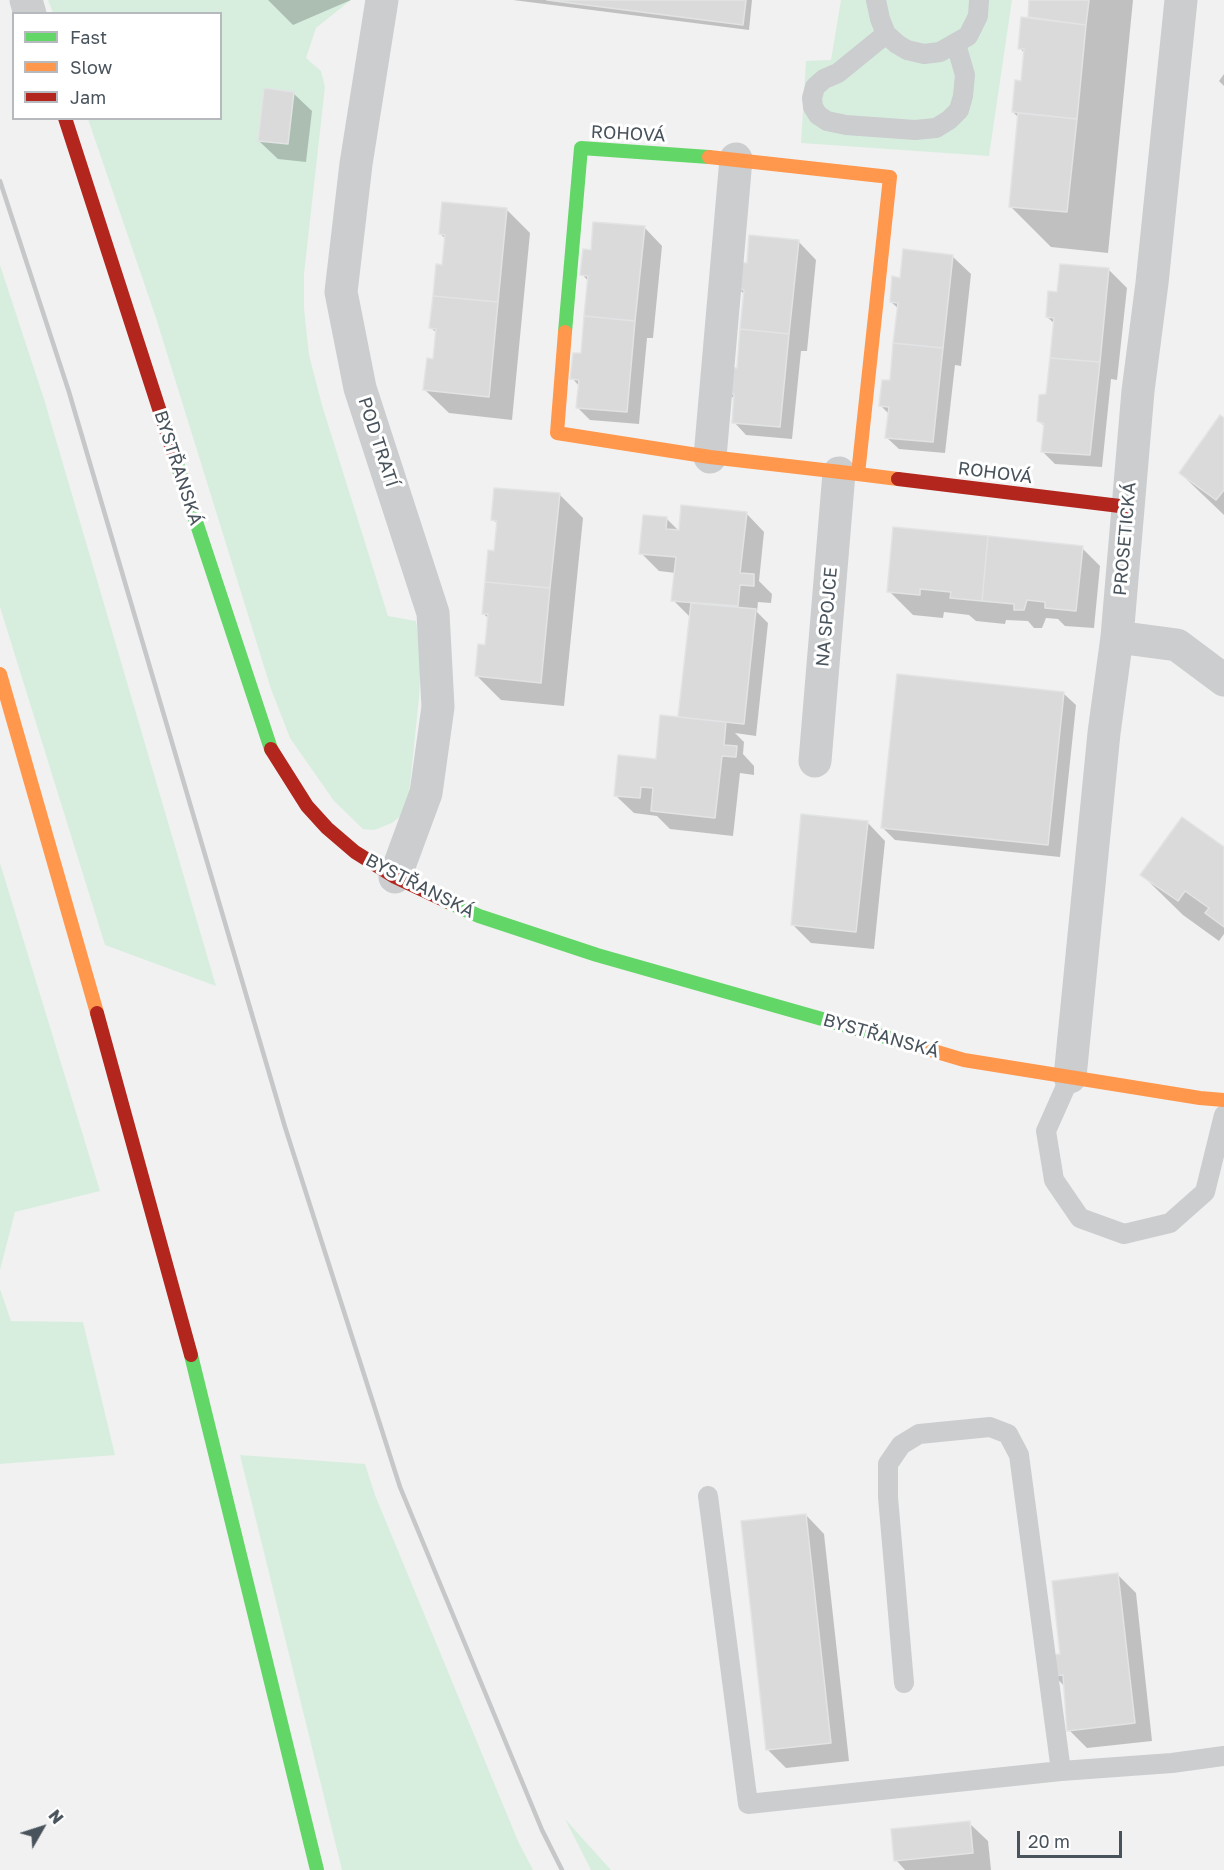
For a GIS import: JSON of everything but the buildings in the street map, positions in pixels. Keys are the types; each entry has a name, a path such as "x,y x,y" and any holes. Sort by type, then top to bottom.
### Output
{"street":[{"name":"POD TRATÍ","path":"382,0 356,164 341,292 360,388 433,613 438,707 426,793 395,877"},
{"name":"PROSETICKÁ","path":"1070,1077 1104,733 1117,637 1138,391 1152,283 1181,0"},
{"name":"BYSTŘANSKÁ","path":"66,120 268,744 307,806 327,828 355,852 395,877 479,916 597,955 963,1060 1224,1100"},
{"name":"ROHOVÁ","path":"849,474 890,177 736,159 581,148 557,433 710,457 849,474 1128,507"},
{"path":"710,457 736,159"},
{"name":"NA SPOJCE","path":"815,761 849,474"},
{"path":"1117,637 1177,645 1224,680"},
{"path":"0,675 190,1351 317,1870"}],"lane":[{"path":"876,0 886,34 907,50 924,54 940,52 968,36 978,16 979,0"},
{"path":"886,34 838,73 824,79 815,87 812,98 813,107 818,115 827,121 846,124 915,129 936,128 959,110 963,96 965,75 956,44"},
{"path":"1070,1077 1046,1131 1054,1180 1080,1218 1124,1234 1170,1223 1205,1192 1224,1115"},
{"path":"904,1683 888,1497 888,1464 901,1445 919,1434 990,1427 1008,1434 1019,1455 1061,1771"},
{"path":"708,1496 748,1804 1224,1756"}],"green space":[{"path":"48,0 351,0 316,28 306,58 321,71 325,87 304,274 304,308 309,355 322,405 388,616 416,621 421,657 409,794 405,812 392,823 374,830 363,829 334,801 290,738 271,689 156,318 88,120 222,120 222,12 53,12"},
{"path":"841,0 1012,0 989,156 801,143 806,61 831,60"},
{"path":"0,265 44,399 216,986 105,945 0,607"},
{"path":"0,863 100,1191 15,1212 0,1270"},
{"path":"0,1289 11,1321 83,1322 115,1455 0,1464"},
{"path":"240,1455 365,1464 375,1495 518,1841 533,1870 342,1870"},
{"path":"565,1819 611,1870 591,1870"}],"railway":[{"path":"0,181 69,392 285,1127 400,1487 542,1830 562,1870"}],"traffic: fast":[{"path":"565,332 581,148 709,157"},
{"path":"174,455 271,749"},
{"path":"448,902 479,916 597,955 910,1044"},
{"path":"191,1355 317,1870"}],"traffic: slow":[{"path":"709,157 890,177 858,474 898,479"},
{"path":"565,332 557,433 710,457 858,474"},
{"path":"0,674 97,1013"},
{"path":"910,1044 964,1060 1224,1100"}],"traffic: jam":[{"path":"66,120 174,455"},
{"path":"898,479 1128,507"},
{"path":"271,749 307,806 327,828 355,852 395,877 448,902"},
{"path":"97,1013 191,1355"}]}
